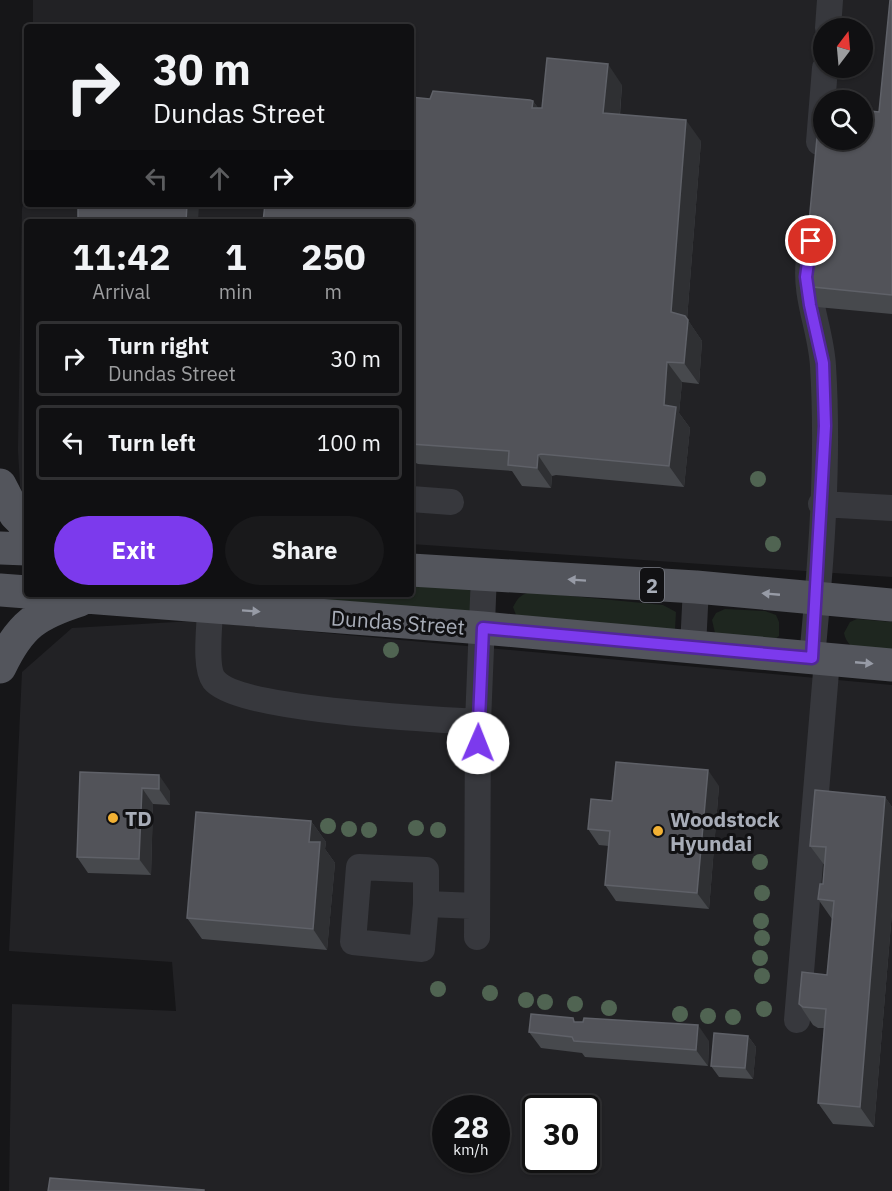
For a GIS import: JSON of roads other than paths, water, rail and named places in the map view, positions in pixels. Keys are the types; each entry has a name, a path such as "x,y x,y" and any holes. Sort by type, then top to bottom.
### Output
{"main road":[{"path":"0,486 15,514 24,523"},
{"path":"0,548 24,549"},
{"name":"2","path":"414,570 696,587 892,605"},
{"path":"0,590 24,592"},
{"name":"Dundas Street","path":"78,597 198,603 892,665"},
{"path":"0,667 8,651 35,618 88,598"}],"street":[{"path":"829,18 830,0"},
{"path":"817,168 824,78"},
{"path":"797,1020 820,659 818,598 825,426 823,363 806,277 812,234"},
{"path":"414,499 451,502"},
{"path":"821,504 892,508"},
{"path":"477,937 478,722 484,574"},
{"path":"693,647 696,587"},
{"path":"198,603 209,670 215,681 243,695 372,714 478,722"},
{"path":"426,904 477,906"}],"place":[{"name":"TD","path":"113,818"},
{"name":"Woodstock Hyundai","path":"658,831"}]}
